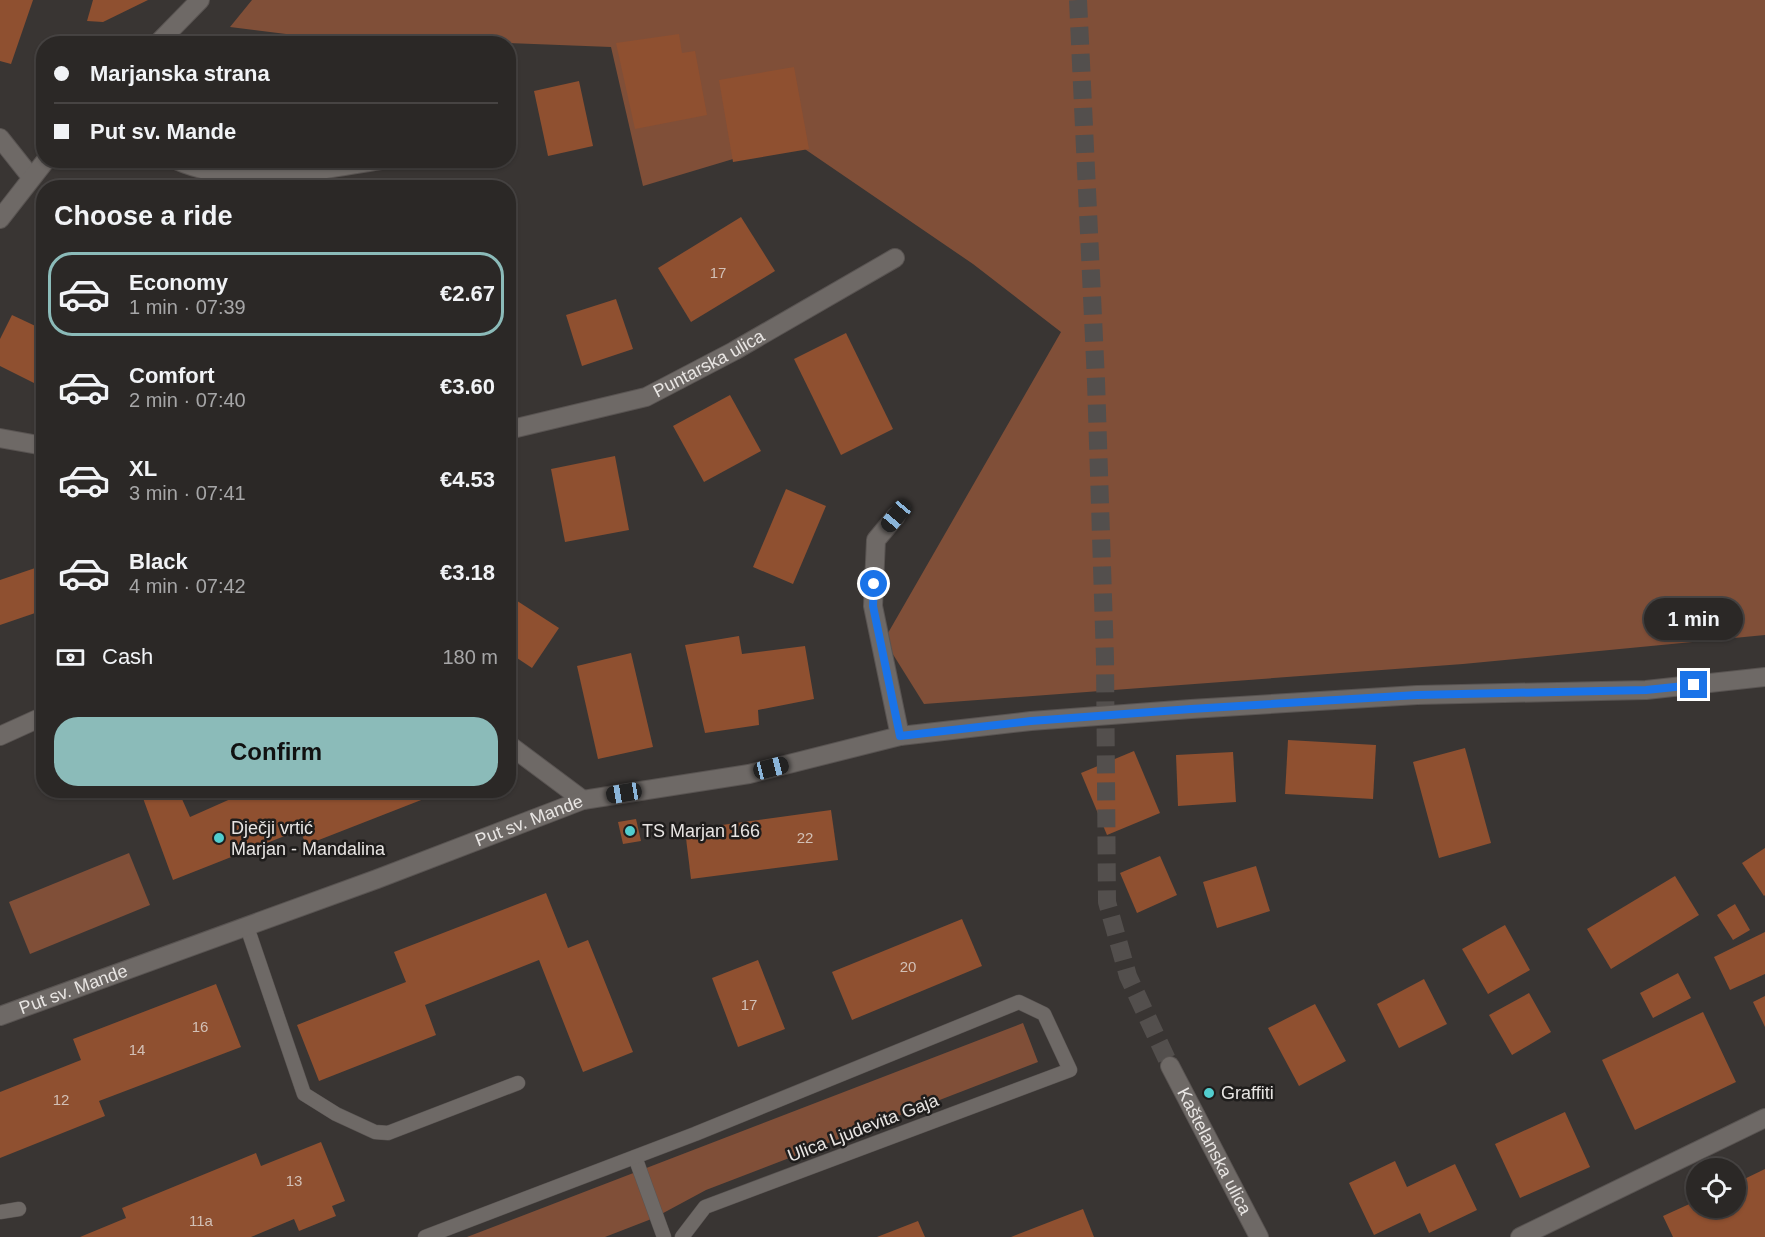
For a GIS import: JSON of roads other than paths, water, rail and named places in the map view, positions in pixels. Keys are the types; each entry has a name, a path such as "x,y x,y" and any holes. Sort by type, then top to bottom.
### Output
{"street":[{"path":"165,36 200,0"},
{"path":"0,138 31,177"},
{"path":"0,219 39,168"},
{"path":"202,168 219,173 268,177 328,168"},
{"name":"Puntarska ulica","path":"516,428 646,398 734,351 895,258"},
{"path":"0,438 36,445"},
{"path":"896,516 876,540 873,606 900,736"},
{"name":"Put sv. Mande","path":"0,1016 247,927 583,800 749,774 900,736 1019,722 1191,709 1417,695 1646,690 1765,677"},
{"path":"0,736 36,720"},
{"path":"516,750 583,800"},
{"name":"Kaštelanska ulica","path":"1170,1065 1259,1237"},
{"path":"1520,1237 1765,1118"}],"lane":[{"path":"247,927 304,1094 336,1114 375,1132 388,1133 518,1083"},
{"name":"Ulica Ljudevita Gaja","path":"634,1157 1019,1002 1044,1014 1070,1070 705,1207 682,1237"},
{"path":"425,1237 634,1157 664,1237"},
{"path":"0,1212 19,1209"}],"tunnel":[{"path":"1078,0 1096,381 1105,659 1107,902 1128,976 1170,1066"}],"place":[{"name":"TS Marjan 166","path":"630,831"},
{"name":"Dječji vrtić Marjan - Mandalina","path":"219,838"},
{"name":"Graffiti","path":"1209,1093"}]}
